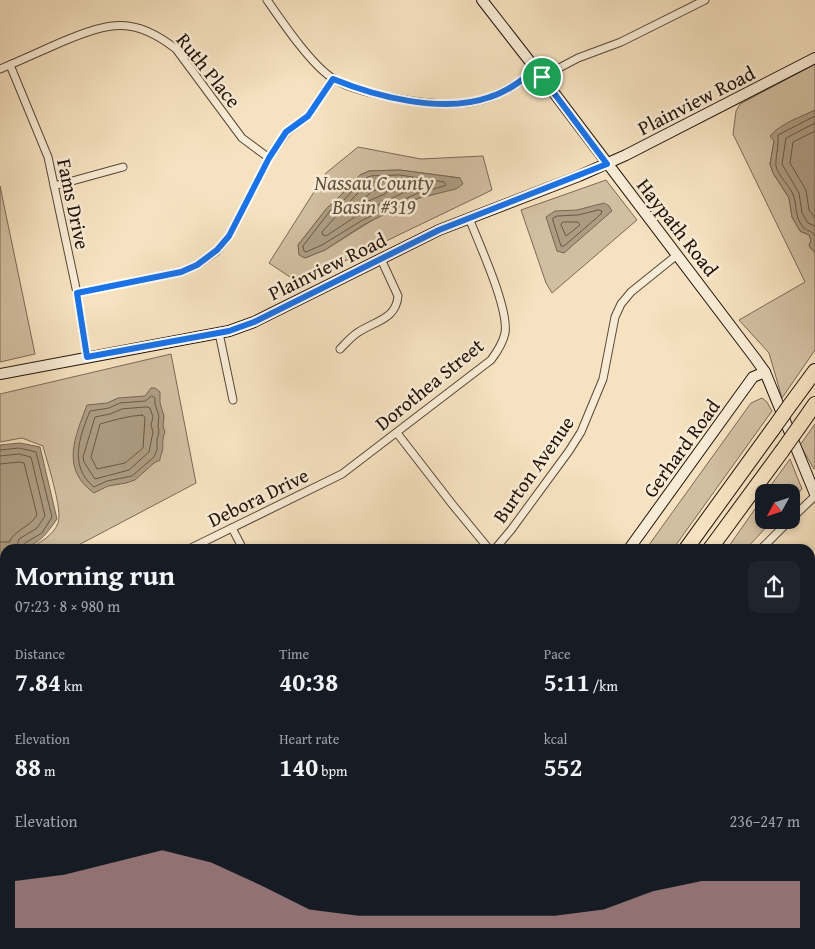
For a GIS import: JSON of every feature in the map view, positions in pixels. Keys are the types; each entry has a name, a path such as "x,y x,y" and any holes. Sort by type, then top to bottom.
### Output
{"highway":[{"path":"690,544 815,371"},
{"path":"714,544 815,404"}],"main road":[{"name":"Haypath Road","path":"482,0 765,372 815,495"},
{"name":"Plainview Road","path":"0,374 219,333 254,322 439,230 626,156 676,128 815,58"},
{"name":"Gerhard Road","path":"632,544 754,377 765,372"}],"street":[{"path":"267,0 306,53 333,79 378,95 451,104 490,98 539,73 621,42 705,0"},
{"name":"Ruth Place","path":"0,68 94,29 122,25 146,31 163,39 176,49 242,138 269,158"},
{"name":"Fams Drive","path":"10,64 48,157 77,293 87,357"},
{"path":"77,293 181,272 207,259 229,236 269,158 286,132 308,116 333,79"},
{"path":"54,186 124,167"},
{"name":"Dorothea Street","path":"342,474 491,360 502,343 506,325 503,307 469,218"},
{"name":"Burton Avenue","path":"499,544 512,530 558,467 581,432 603,379 615,317 622,304 631,292 677,255"},
{"path":"340,350 356,333 386,318 394,311 398,296 381,259"},
{"path":"219,333 233,400"},
{"path":"397,432 485,544"},
{"name":"Debora Drive","path":"199,544 342,474"},
{"path":"800,511 815,495"},
{"path":"232,528 240,544"},
{"path":"766,544 782,529"}],"shaded area":[{"path":"815,64 815,110 783,126 774,141 770,164 773,173 789,198 792,217 800,231 809,235 811,240 809,246 815,253 815,350 782,398 769,353 739,320 805,282 733,134 736,111 740,104"},
{"path":"358,147 421,159 483,156 492,190 299,283 269,263 326,173","holes":["400,170 460,178 435,194 419,198 376,218 325,250 305,258 298,245 327,208 360,175 369,171"]},
{"path":"606,180 637,220 552,293 546,283 521,210"},
{"path":"0,186 35,354 0,362"},
{"path":"171,354 196,483 80,544 37,544 56,528 59,517 57,497 43,446 22,438 0,442 0,394"},
{"path":"762,398 767,402 772,411 677,544 650,544 751,403"},
{"path":"815,424 815,468 814,469 800,445"},
{"path":"790,459 800,484 772,484"},
{"path":"755,509 755,529 765,529 751,544 730,544"}],"water":[{"path":"815,110 815,253 809,246 811,240 809,235 800,231 792,217 789,198 773,173 770,164 774,141 770,136 785,124"},
{"name":"Nassau County Basin #319","path":"400,170 460,178 463,184 456,189 419,198 405,204 363,225 325,250 305,258 299,255 298,245 327,208 360,175 369,171"},
{"path":"604,203 612,211 564,253 557,251 546,217 555,211 577,210"},
{"path":"151,388 155,388 160,392 160,403 164,416 163,426 165,432 160,460 135,480 108,486 94,493 83,484 77,474 73,452 78,429 87,405 107,403 118,398 145,396"},
{"path":"20,443 40,447 57,519 41,539 34,544 0,544 0,445"}],"route":[{"path":"536,69 542,77 607,164 439,230 254,322 229,331 87,357 77,293 181,272 207,259 229,236 269,158 286,132 308,116 333,79 378,95 436,104 451,104 467,103 500,94 536,69"}]}
